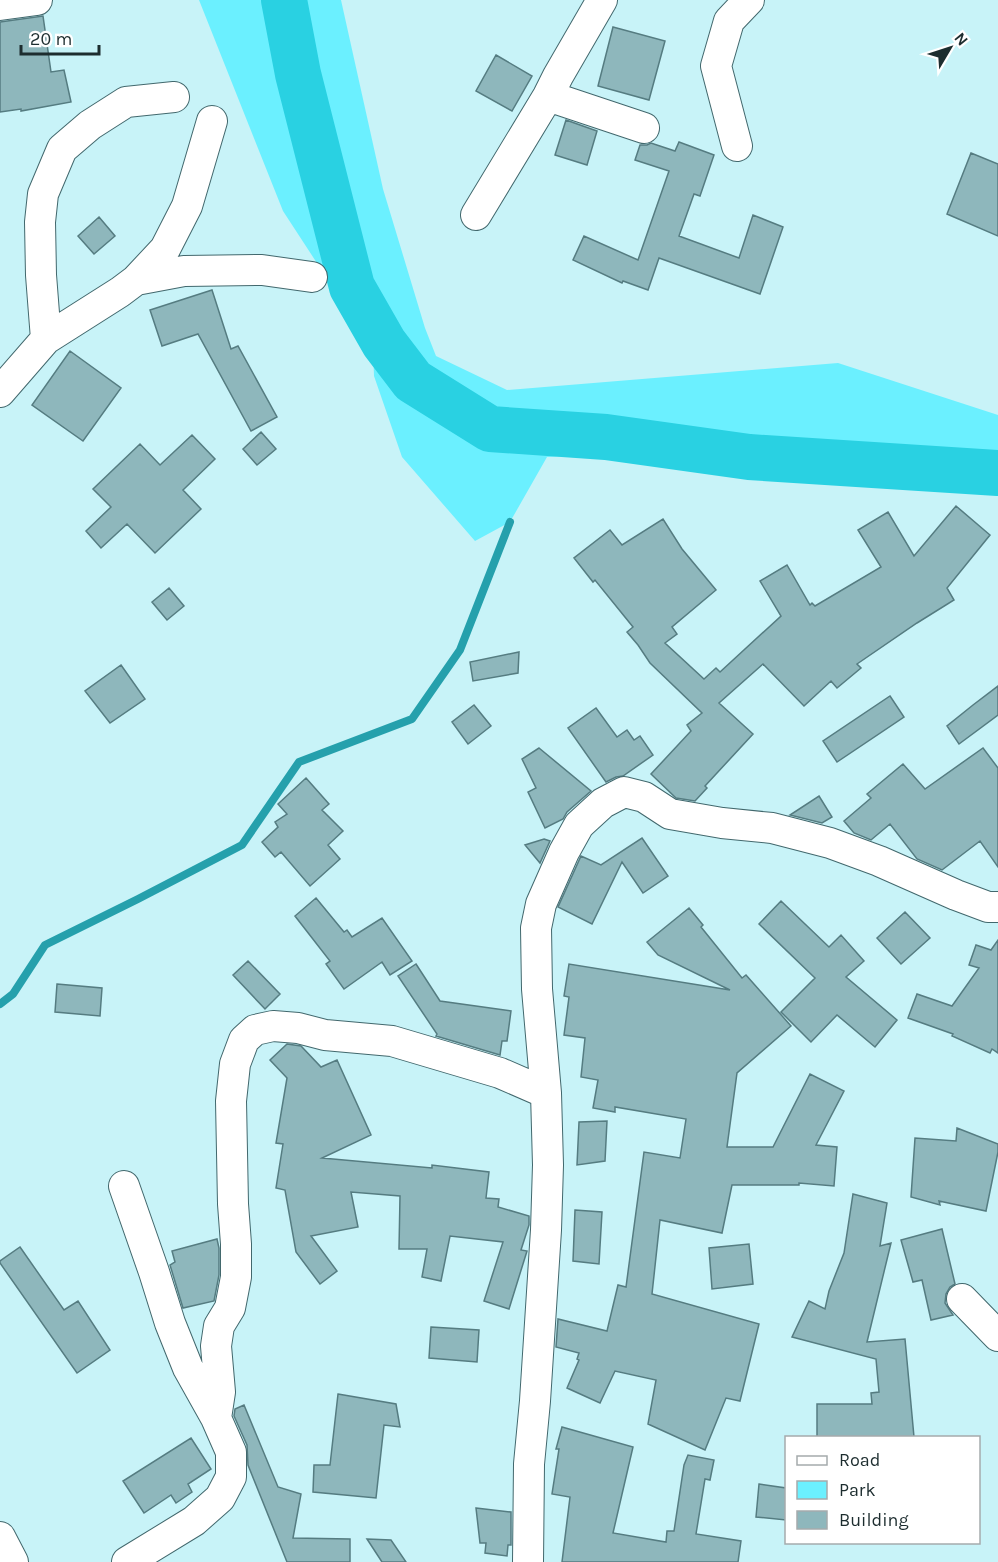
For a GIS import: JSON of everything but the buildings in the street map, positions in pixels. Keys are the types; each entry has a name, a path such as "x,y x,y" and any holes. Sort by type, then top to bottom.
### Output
{"street":[{"path":"0,5 37,0"},
{"path":"476,215 548,96 602,0"},
{"path":"737,146 716,66 729,21 749,0"},
{"path":"548,96 645,128"},
{"path":"46,339 40,222 43,194 62,149 90,125 126,102 174,97"},
{"path":"0,392 46,339 136,280 165,249 187,206 212,121"},
{"path":"136,280 184,271 262,270 312,277"},
{"path":"528,1562 529,1464 546,1230 548,1165 546,1093 537,989 536,928 541,904 564,852 579,825 603,803 624,792 644,797 670,814 722,823 772,828 830,843 879,861 956,895 988,907 998,907"},
{"path":"216,1418 220,1392 216,1346 219,1326 230,1308 236,1277 231,1101 235,1064 244,1040 255,1030 273,1026 298,1028 325,1035 393,1041 500,1073 546,1093"},
{"path":"124,1186 170,1323 188,1368 216,1418 231,1452 231,1477 220,1498 194,1521 127,1562"},
{"path":"962,1299 998,1336"},
{"path":"0,1537 13,1562"}],"green space":[{"path":"199,0 341,0 383,189 425,328 436,356 507,390 838,363 998,415 998,472 871,456 804,468 728,447 547,457 510,522 475,541 402,457 374,376 373,349 283,211"}],"waterway":[{"path":"284,0 298,74 352,287 384,343 413,381 490,429 606,437 749,457 998,473"},
{"path":"0,1004 13,994 45,945 242,845 299,762 412,719 460,650 510,522"}]}
